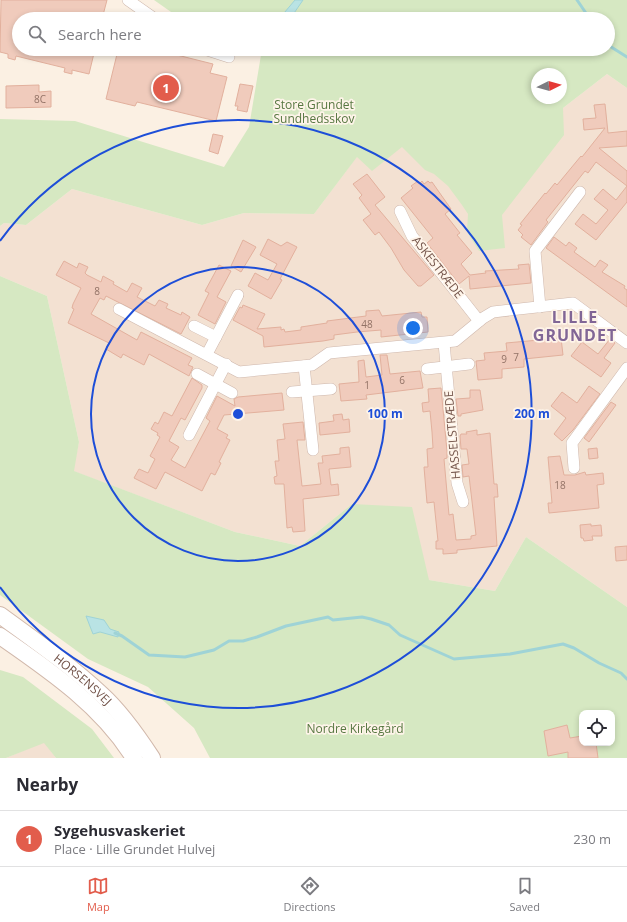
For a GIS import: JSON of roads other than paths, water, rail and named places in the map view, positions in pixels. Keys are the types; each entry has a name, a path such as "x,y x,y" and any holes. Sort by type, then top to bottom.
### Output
{"main road":[{"name":"HORSENSVEJ","path":"0,615 78,674 102,695 122,716 152,758"},
{"name":"HORSENSVEJ","path":"0,636 91,706 111,726 134,758"}],"street":[{"path":"128,0 145,12"},
{"path":"540,306 536,251 580,192"},
{"name":"ASKESTRÆDE","path":"400,211 412,236 479,321"},
{"path":"207,354 238,295"},
{"path":"119,309 239,372 312,365 329,353 456,341 479,321 493,312 540,306 573,304 627,343"},
{"path":"194,326 216,337"},
{"name":"HASSELSTRÆDE","path":"444,343 456,483 463,502"},
{"path":"189,435 226,364"},
{"path":"426,369 469,364"},
{"path":"304,366 313,450"},
{"path":"574,468 572,443 626,370"},
{"path":"197,374 232,393"},
{"path":"292,392 331,389"}],"water":[{"path":"295,0 303,0 295,12 285,12"},
{"path":"86,616 104,620 110,629 119,632 118,637 100,632 93,634"}],"waterway":[{"path":"577,0 585,12"},
{"path":"615,49 627,57"},
{"path":"115,633 122,636 149,655 185,657 214,650 229,641 243,641 286,626 328,617 333,620 362,617 389,625 400,635 454,659 510,654 563,644 574,648 599,663 621,673 627,679"}],"place":[{"name":"Sygehusvaskeriet","path":"166,88"}],"district":[{"name":"LILLE GRUNDET","path":"575,326"}],"park label":[{"name":"Store Grundet Sundhedsskov","path":"314,111"},
{"name":"Nordre Kirkegård","path":"355,728"}]}
